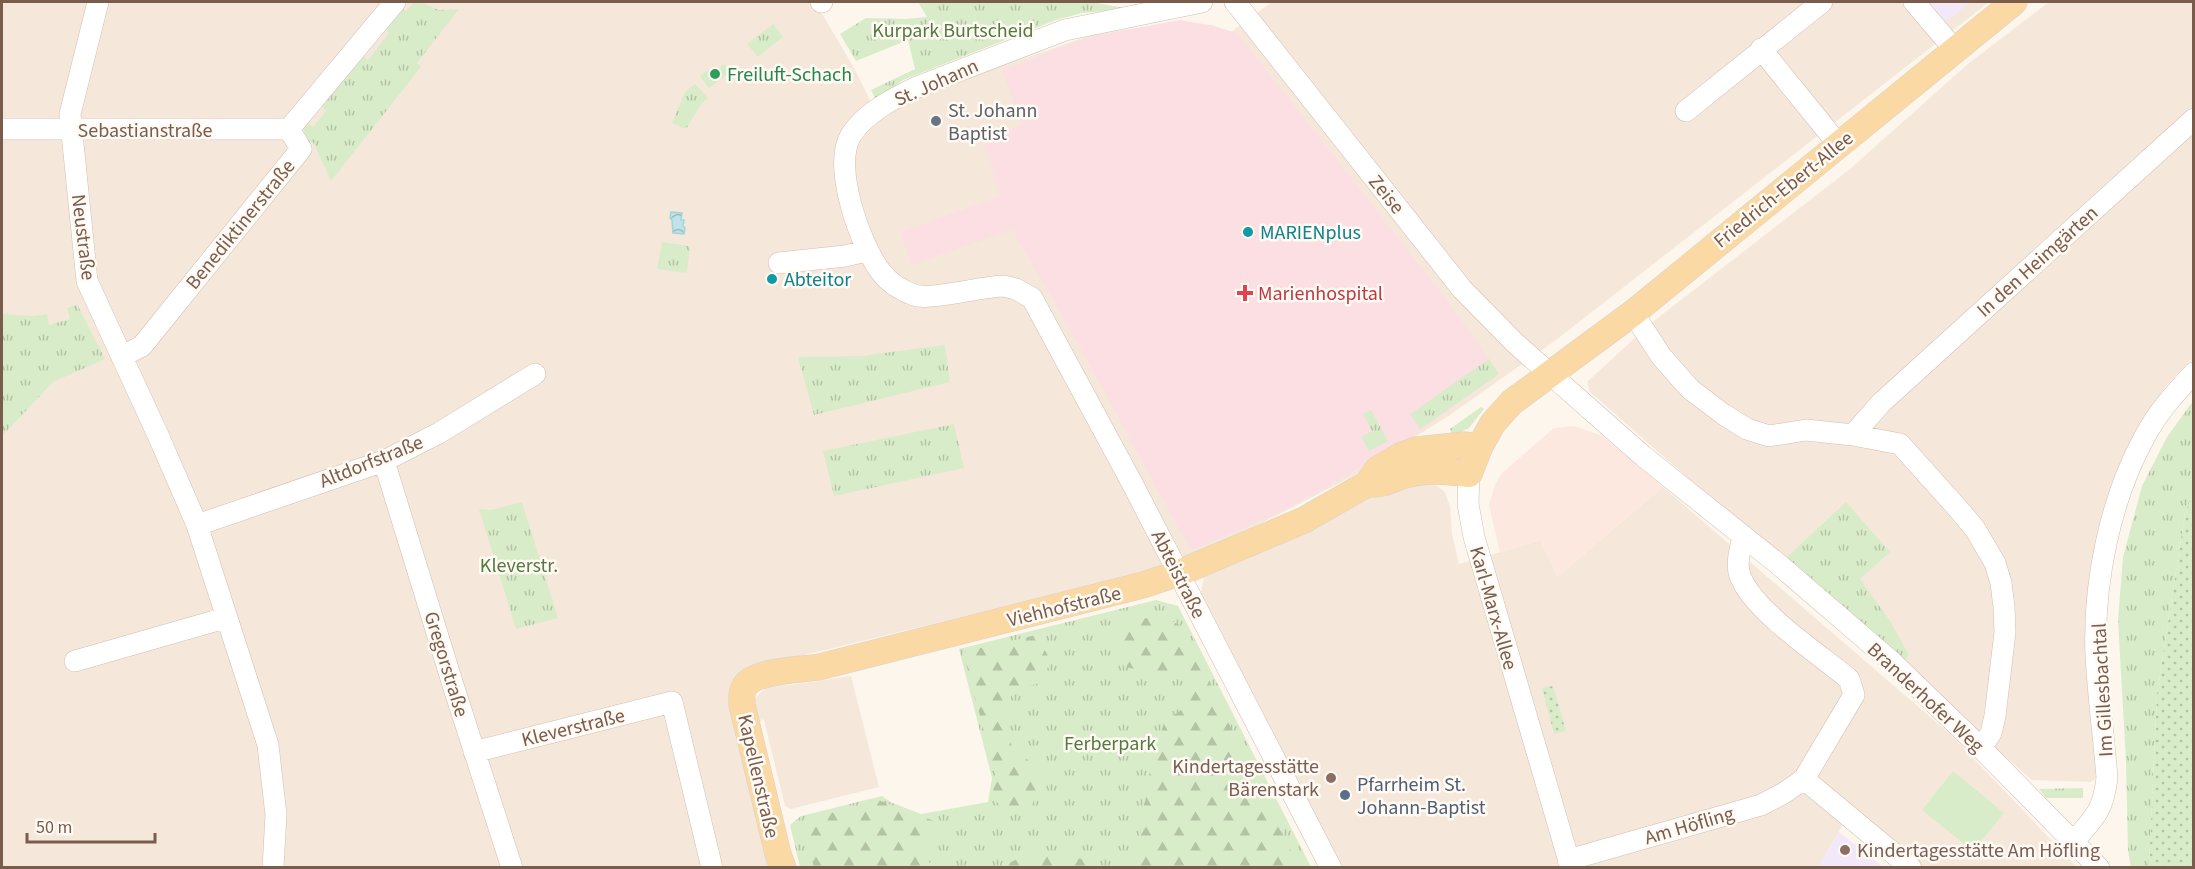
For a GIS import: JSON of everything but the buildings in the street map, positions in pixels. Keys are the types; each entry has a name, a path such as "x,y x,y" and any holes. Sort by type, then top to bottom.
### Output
{"main road":[{"name":"Friedrich-Ebert-Allee","path":"1551,375 1633,313 2014,2"},
{"name":"Karl-Marx-Allee","path":"1469,474 1480,446 1493,423 1522,392 1551,375"},
{"name":"Viehhofstraße","path":"746,685 761,676 819,667 1143,585 1179,573 1304,520 1367,484 1378,469 1400,456 1416,450 1463,445 1480,446"},
{"name":"Viehhofstraße","path":"1367,484 1382,485 1401,476 1421,472 1443,471 1469,474"},
{"name":"Kapellenstraße","path":"746,685 742,693 742,705 783,867"}],"street":[{"name":"Neustraße","path":"98,2 70,114 87,281 123,356 197,525 268,746 276,815 273,867"},
{"name":"Benediktinerstraße","path":"123,356 142,346 301,149 289,129 395,2"},
{"name":"St. Johann","path":"1016,289 999,286 918,296 896,288 881,273 866,250 860,234 846,180 844,153 850,136 860,123 896,97 1065,30 1202,2"},
{"name":"Zeise","path":"1235,2 1462,289 1522,350 1551,375"},
{"path":"1686,111 1822,2"},
{"path":"1914,2 1955,50"},
{"path":"1761,49 1838,144"},
{"name":"In den Heimgärten","path":"1853,435 1881,403 2193,118"},
{"name":"Sebastianstraße","path":"2,129 289,129"},
{"path":"779,263 845,255 866,250"},
{"name":"Abteistraße","path":"1016,289 1032,298 1179,573 1330,867"},
{"path":"1633,313 1660,356 1690,389 1723,414 1747,429 1769,436 1806,429 1900,444 1975,529 1995,563 2001,583 2005,632 1995,716 1991,733 1981,748"},
{"name":"Im Gillesbachtal","path":"2074,841 2100,810 2105,796 2107,778 2096,654 2102,566 2109,534 2126,477 2144,437 2168,401 2193,373"},
{"name":"Altdorfstraße","path":"197,525 384,461 439,433 535,374"},
{"name":"Branderhofer Weg","path":"1551,375 1643,456 1777,563 1892,662 2099,867"},
{"name":"Gregorstraße","path":"384,461 512,867"},
{"name":"Karl-Marx-Allee","path":"1469,474 1468,504 1474,537 1569,864"},
{"name":"Branderhofer Weg","path":"1743,537 1738,557 1740,578 1768,614 1849,679 1854,695"},
{"path":"75,661 225,618"},
{"name":"Am Höfling","path":"1569,864 1761,805 1784,794 1804,778 1854,695"},
{"name":"Kleverstraße","path":"474,752 672,702 712,867"},
{"path":"1804,778 1911,867"}],"shaded area":[{"path":"2,2 815,2 853,66 878,116 937,89 1094,34 1174,23 1212,25 1231,32 1272,2 1989,2 1556,340 1450,415 1351,477 1200,555 1148,572 746,669 738,674 731,683 730,693 772,867 2,868"},
{"path":"1920,2 1971,2 1941,25"},
{"path":"2049,2 2193,2 2193,358 2165,387 2138,431 2086,656 2096,778 2091,782 2032,780 1590,392 1587,382 1650,324 1850,169 1969,63"},
{"name":"Marienhospital","path":"1180,20 1237,33 1447,300 1499,374 1410,438 1351,473 1284,510 1195,549 1189,547 1055,302 1017,239 1014,229 912,265 900,232 1001,196 979,128 989,125 993,136 1022,125 1002,70 1089,37"},
{"path":"1574,426 1601,435 1663,487 1557,577 1540,540 1500,553 1489,505 1495,484 1502,473 1554,428"},
{"path":"1422,483 1435,484 1445,492 1450,507 1452,534 1459,564 1541,540 1558,576 1663,487 1951,735 2077,867 1924,867 1849,806 1839,832 1818,867 1342,867 1200,598 1204,577 1303,534 1368,497"},
{"path":"851,676 879,787 791,809 785,806 764,720 762,719 758,725 754,703 756,698 763,690 772,686"},
{"name":"Kindertagesstätte Am Höfling","path":"1839,832 1883,867 1818,867"}],"green space":[{"path":"414,2 420,2 439,10 459,9 417,63 421,67 331,181 313,142 309,142 299,120 301,118 313,127 326,111 315,101 356,51 368,60 389,33 378,24 396,3 406,12"},
{"name":"Kurpark Burtscheid","path":"922,2 1091,2 1130,9 1082,13 1056,20 903,80 876,100 871,90 915,69 908,40 856,61 840,34 866,18 927,17 919,4"},
{"path":"773,24 783,37 758,57 747,44"},
{"name":"Freiluft-Schach","path":"724,64 730,72 709,88 700,76 709,69 712,72"},
{"path":"695,84 708,98 702,103 686,129 672,123 685,92"},
{"path":"662,242 690,246 687,273 657,269"},
{"path":"77,304 105,359 53,382 2,436 2,314 34,316 47,314 49,325 70,319 67,308"},
{"path":"945,345 950,382 814,415 798,357 861,356"},
{"path":"1489,359 1499,374 1420,429 1410,414"},
{"path":"2193,401 2193,494 2185,513 2157,694 2149,867 2131,868 2128,851 2126,762 2118,620 2123,557 2142,486 2167,437"},
{"path":"1481,407 1484,409 1469,428 1453,436 1450,429"},
{"path":"1371,410 1388,441 1369,451 1361,437 1372,431 1363,414"},
{"path":"954,424 964,468 834,496 823,451"},
{"path":"2193,494 2193,867 2149,867 2157,694 2185,513"},
{"name":"Kleverstr.","path":"522,502 558,618 516,629 479,509 491,510"},
{"path":"1846,502 1890,552 1860,579 1890,621 1909,655 1901,663 1785,559"},
{"name":"Ferberpark","path":"1156,600 1178,606 1311,867 800,867 790,825 801,816 882,796 890,802 921,814 988,802 992,778 959,649"},
{"path":"1163,616 1181,626 1299,867 1123,867 1136,863 1150,770 1164,723 1190,703 1182,677 1124,667 1113,635 1138,619"},
{"path":"1036,635 1051,661 1040,683 1013,690 1003,719 1012,747 1039,769 1039,790 1026,817 1002,808 992,796 996,776 963,652"},
{"path":"1553,686 1566,731 1554,734 1542,688"},
{"path":"1953,771 2004,813 1973,851 1922,810"},
{"path":"2083,788 2083,798 2046,798 2039,789"},
{"path":"878,800 934,821 937,840 927,842 918,852 930,863 941,864 943,867 814,867 803,824 805,820"},
{"path":"1032,852 1068,855 1108,867 1001,867"}],"water":[{"path":"671,212 682,213 684,234 673,233"}],"place":[{"name":"Freiluft-Schach","path":"715,74"},
{"name":"St. Johann Baptist","path":"936,121"},
{"name":"MARIENplus","path":"1248,232"},
{"name":"Abteitor","path":"772,279"},
{"name":"Marienhospital","path":"1245,293"},
{"name":"Kindertagesstätte Bärenstark","path":"1331,778"},
{"name":"Pfarrheim St. Johann-Baptist","path":"1345,795"},
{"name":"Kindertagesstätte Am Höfling","path":"1845,850"}]}
